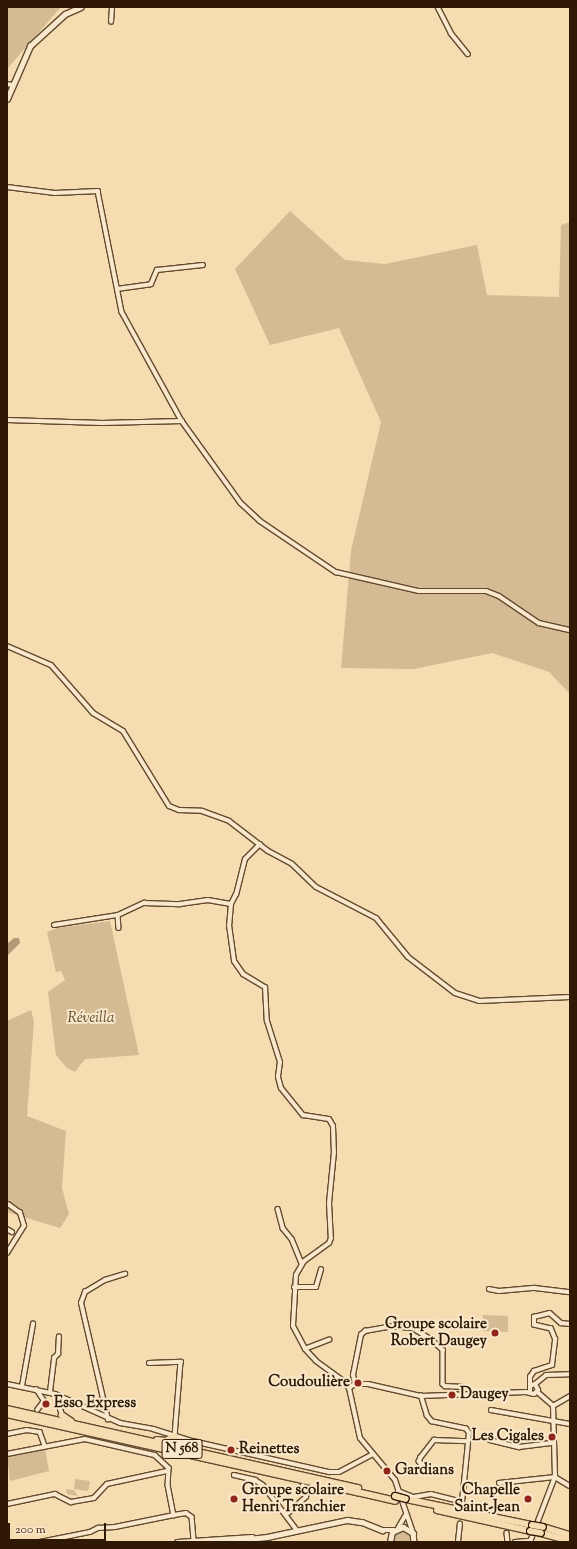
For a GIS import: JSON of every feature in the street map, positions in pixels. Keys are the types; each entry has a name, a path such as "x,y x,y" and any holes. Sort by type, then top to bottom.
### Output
{"highway":[{"path":"7,1408 37,1410"},
{"name":"N 568","path":"7,1408 98,1430 227,1458 357,1490"},
{"name":"N 568","path":"7,1414 357,1490"},
{"path":"62,1415 67,1420 98,1430"},
{"path":"106,1431 163,1441 175,1436 177,1444 227,1458"},
{"path":"357,1490 396,1496 406,1501 570,1535"},
{"path":"542,1530 570,1541"}],"main road":[{"path":"7,99 26,52 36,40 65,14 81,7"},
{"path":"221,1542 256,1539 347,1520 362,1522 382,1530 407,1528 413,1533 415,1542"},
{"path":"382,1530 389,1541 396,1529"},
{"path":"177,1542 210,1541 297,1530"}],"street":[{"path":"111,22 112,7"},
{"path":"438,7 451,33 468,54"},
{"path":"7,84 12,85"},
{"path":"7,187 55,193 98,191 122,312 182,421 250,513 330,569 349,576 419,591 486,591 499,596 539,623 570,630"},
{"path":"117,289 151,284 157,270 203,265"},
{"path":"7,420 102,423 182,421"},
{"path":"7,646 51,665 93,713 123,731 169,806 179,810 213,814 229,821 260,844 292,864 316,887 376,918 408,957 433,978 461,997 479,1001 570,997"},
{"path":"260,844 245,859 236,894 231,904 229,925 234,961 243,974 265,987 267,1021 280,1062 278,1077 281,1088 303,1115 332,1122 334,1152 329,1203 331,1238 329,1243 303,1263 294,1287 293,1326 305,1348 316,1362 342,1380 349,1388 360,1438 395,1480 396,1496 413,1533"},
{"path":"54,925 118,915 144,903 180,904 208,900 231,904"},
{"path":"118,915 119,928"},
{"path":"8,1250 24,1226 20,1213 9,1205"},
{"path":"278,1209 283,1228 292,1239 303,1263"},
{"path":"7,1229 12,1232"},
{"path":"294,1287 316,1288 321,1270"},
{"path":"108,1420 81,1303 85,1292 105,1280 124,1274"},
{"path":"489,1290 499,1292 535,1288 570,1292"},
{"path":"537,1392 538,1387 533,1385 530,1375 534,1371 552,1365 556,1339 551,1329 534,1325 534,1316 550,1313 561,1323 570,1324"},
{"path":"22,1386 33,1324"},
{"path":"355,1384 353,1376 361,1335 365,1331 393,1326 413,1328 432,1340 443,1350 443,1384 445,1386 463,1387"},
{"path":"50,1392 54,1358 58,1354 59,1337"},
{"path":"305,1348 329,1340"},
{"path":"150,1363 181,1362 175,1436"},
{"path":"530,1392 533,1385 546,1375 570,1374"},
{"path":"7,1384 50,1392 108,1420 329,1472 339,1472 373,1454"},
{"path":"349,1388 355,1384 368,1384 421,1396 537,1392 553,1406"},
{"path":"36,1389 44,1401 37,1410"},
{"path":"396,1496 431,1494 462,1502 469,1433 466,1429 438,1425 429,1420 421,1396"},
{"path":"553,1406 570,1396"},
{"path":"62,1415 60,1409 65,1399"},
{"path":"515,1542 530,1541 555,1477 552,1421 553,1406"},
{"path":"491,1410 570,1424"},
{"path":"7,1434 27,1430 40,1432 45,1446"},
{"path":"7,1454 85,1439 151,1453 167,1466 174,1515"},
{"path":"426,1470 419,1462 420,1458 434,1440 468,1441"},
{"path":"490,1440 519,1447 553,1443"},
{"path":"7,1504 56,1494 71,1502 94,1498 106,1484 168,1472"},
{"path":"234,1475 255,1480 263,1485 297,1530"},
{"path":"499,1483 555,1477 570,1486"},
{"path":"286,1514 306,1497 307,1493 303,1486"},
{"path":"40,1542 90,1532 98,1528 115,1527 186,1513 192,1517 194,1541"},
{"path":"396,1529 405,1516"},
{"path":"458,1542 460,1524"},
{"path":"507,1532 508,1542"}],"green space":[{"path":"7,7 61,7 7,69"},
{"path":"290,211 345,260 385,264 477,245 487,295 559,297 561,225 570,222 570,694 549,672 492,653 414,669 341,668 351,551 381,422 339,328 270,345 235,269"},
{"name":"Réveilla","path":"110,921 139,1055 85,1059 75,1072 67,1068 56,1055 48,992 65,980 61,971 56,972 47,932 57,928"},
{"path":"31,1010 34,1021 27,1116 66,1131 62,1188 69,1214 60,1228 7,1212 7,1021"},
{"path":"483,1315 508,1316 508,1332 483,1331"},
{"path":"45,1448 49,1471 10,1481 7,1455"},
{"path":"75,1479 90,1481 88,1491 74,1489"},
{"path":"66,1489 74,1490 78,1496 67,1494"},
{"path":"400,1531 409,1534 411,1542 393,1542 394,1535"}],"shaded area":[{"path":"14,938 19,938 20,943 7,956 7,944"}],"place":[{"name":"Groupe scolaire Robert Daugey","path":"495,1333"},
{"name":"Coudoulière","path":"358,1383"},
{"name":"Daugey","path":"452,1395"},
{"name":"Esso Express","path":"46,1404"},
{"name":"Les Cigales","path":"552,1437"},
{"name":"Reinettes","path":"231,1450"},
{"name":"Gardians","path":"387,1471"},
{"name":"Groupe scolaire Henri Tranchier","path":"234,1499"},
{"name":"Chapelle Saint-Jean","path":"528,1499"}]}
